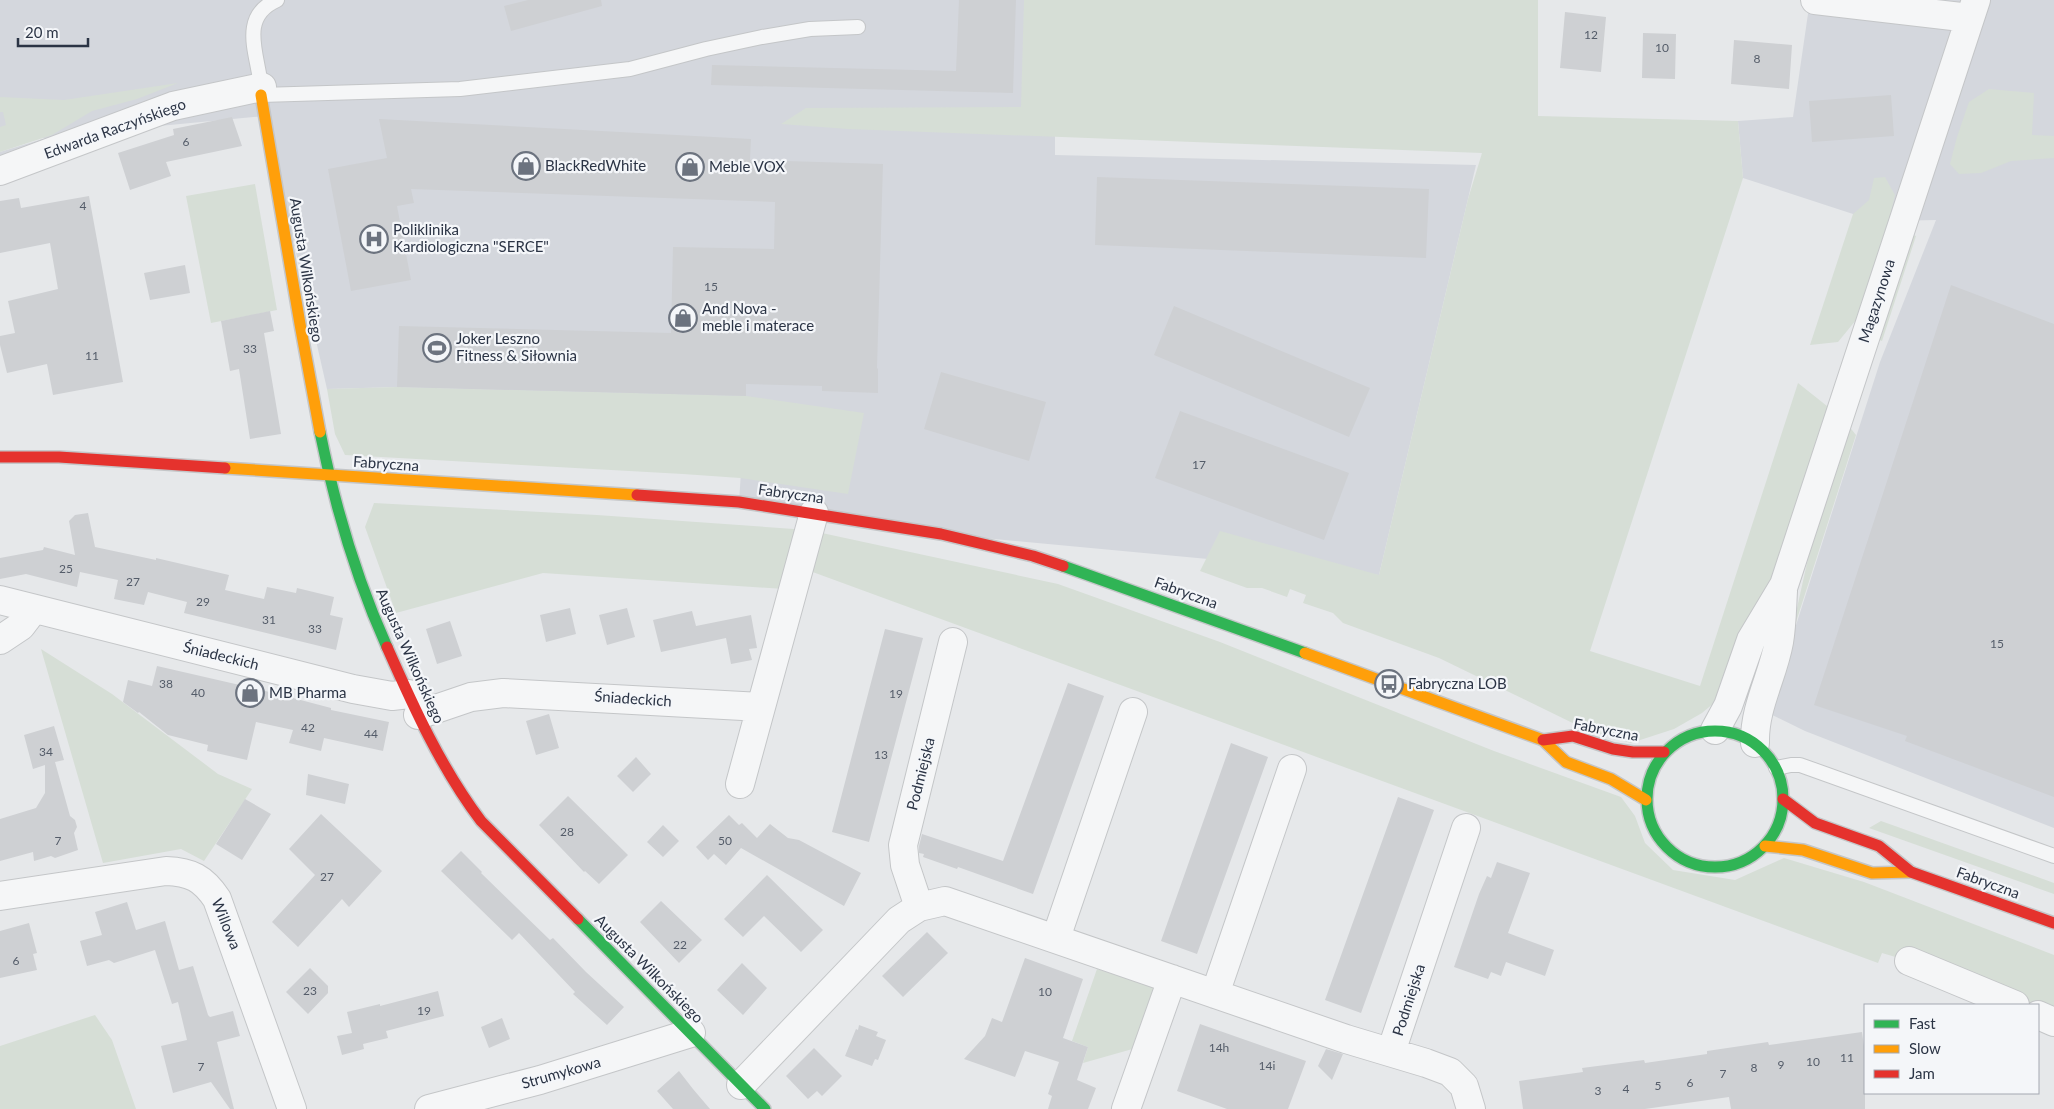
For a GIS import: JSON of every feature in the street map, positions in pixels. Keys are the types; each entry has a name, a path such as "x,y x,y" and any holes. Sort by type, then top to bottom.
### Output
{"street":[{"name":"Magazynowa","path":"1715,730 1728,706 1751,640 1784,585 1973,9 1814,0"},
{"name":"Edwarda Raczyńskiego","path":"0,171 173,106 261,91"},
{"name":"Augusta Wilkońskiego","path":"261,91 311,389 330,475 350,554 376,621 413,705 460,792 481,821 765,1109"},
{"name":"Fabryczna","path":"0,458 58,457 739,502 814,512 941,534 1034,556 1117,584 1543,740 1566,762 1611,779 1646,800"},
{"path":"740,784 814,512"},
{"name":"Magazynowa","path":"1755,743 1755,728 1760,706 1779,642 1784,585"},
{"name":"Śniadeckich","path":"0,600 353,689 392,696 413,705 503,693 761,707"},
{"path":"0,640 22,626 34,609"},
{"name":"Podmiejska","path":"919,906 905,865 903,845 953,642"},
{"path":"1056,938 1133,712"},
{"path":"1715,730 1729,731 1755,743 1767,754 1776,768 1782,783 1783,799 1778,824 1765,846 1749,859 1730,866 1710,867 1690,863 1672,853 1658,838 1649,820 1646,800 1650,775 1664,752 1687,736 1715,730"},
{"name":"Fabryczna","path":"1543,740 1573,736 1613,749 1633,752 1664,752"},
{"path":"1215,994 1292,769"},
{"name":"Fabryczna","path":"1783,799 1815,823 1880,846 1911,872"},
{"name":"Podmiejska","path":"741,1085 899,920 919,906 944,901 1346,1039 1391,1052 1466,828"},
{"name":"Fabryczna","path":"1765,846 1804,850 1872,872 1911,872 2054,923"},
{"name":"Willowa","path":"0,896 166,871 182,872 196,877 208,886 217,899 292,1109"},
{"path":"1909,961 2013,1004"},
{"path":"1126,1109 1172,979"},
{"path":"2039,1015 2054,1022"},
{"name":"Strumykowa","path":"429,1109 540,1080 691,1032"},
{"path":"1391,1052 1450,1072 1464,1086 1471,1109"}],"lane":[{"path":"277,0 262,11 255,21 252,34 261,91 460,89 630,68 762,37 810,29 858,27"},
{"path":"1776,768 1791,764 1800,765 2054,856"}],"shaded area":[{"path":"0,0 1100,0 1055,127 1055,155 1476,165 1379,575 941,534 739,502 746,397 397,387 327,389 265,116 107,131 0,171 0,152 46,138 0,139"},
{"path":"1024,0 1538,0 1538,116 1738,121 1743,178 1590,651 1700,686 1798,383 1827,406 1837,424 1784,585 1721,697 1702,713 1674,729 1631,743 1587,730 1439,658 1343,623 1333,613 1303,603 1306,595 1290,589 1287,597 1262,588 1247,588 1200,571 1220,531 1379,575 1468,199 1482,153 848,129 781,124 806,108 1021,107"},
{"path":"1810,0 2054,0 2054,828 1805,731 1768,713 1880,362 1936,220 1889,221 1853,214 1743,178 1738,121 1793,117"},
{"path":"178,83 137,99 92,111 52,135 0,152 0,127 6,125 3,112 0,112 0,97 64,100"},
{"path":"1989,89 2034,93 2032,135 2054,136 2054,158 2011,161 1981,173 1959,174 1950,164 1969,102"},
{"path":"1885,177 1895,195 1889,221 1856,320 1838,342 1810,345 1853,214 1869,200 1874,178"},
{"path":"255,184 277,310 211,323 186,196"},
{"path":"1909,233 1916,236 1882,341 1875,338"},
{"path":"397,387 746,396 864,413 848,494 740,478 345,455 335,434 327,389"},
{"path":"1840,415 1856,435 1789,644"},
{"path":"374,503 597,515 808,530 1058,584 1220,642 1494,751 1621,797 1635,816 1645,843 1673,870 1735,880 1784,858 1864,882 2054,955 2054,1022 2039,1004 2013,1004 1909,961 1882,953 1878,963 799,567 788,554 783,573 784,589 543,573 396,613 365,527"},
{"path":"41,649 112,694 218,774 252,789 204,861 181,849 103,863"},
{"path":"1881,821 2054,883 2054,894 1869,828"},
{"path":"1097,969 1156,988 1136,1048 1083,1063 1088,1047 1072,1041"},
{"path":"95,1015 112,1040 136,1109 0,1109 0,1046"}],"building":[{"path":"528,0 601,0 602,6 511,31 504,6"},
{"path":"959,0 1016,0 1013,93 711,85 712,65 956,71"},
{"path":"1565,12 1606,17 1601,72 1560,68"},
{"path":"1643,33 1676,34 1675,79 1642,78"},
{"path":"1734,40 1792,45 1789,89 1731,84"},
{"path":"1891,95 1894,136 1812,142 1809,101"},
{"path":"232,117 242,146 166,162 171,176 130,190 118,153 174,135 173,129"},
{"path":"379,119 751,139 750,160 883,164 877,368 878,393 822,391 822,386 746,384 746,396 397,387 399,326 671,333 673,247 774,249 775,202 411,189 414,203 397,206 411,280 351,291 328,169 387,158"},
{"path":"1097,177 1429,189 1426,258 1095,245"},
{"path":"89,196 123,382 53,395 47,364 7,373 0,345 0,336 15,333 8,301 58,289 50,243 0,253 0,201 19,198 21,208"},
{"path":"185,265 190,293 150,300 144,273"},
{"path":"1951,285 2054,324 2054,797 1905,741 1907,736 1814,705"},
{"path":"1174,306 1370,388 1349,437 1154,355"},
{"path":"270,311 274,331 264,333 281,434 250,439 239,369 230,371 221,321"},
{"path":"941,372 1046,402 1029,461 924,429"},
{"path":"1180,411 1349,473 1324,540 1155,478"},
{"path":"88,513 95,547 156,560 156,558 229,575 225,590 264,599 267,587 296,593 297,588 334,597 330,615 343,618 336,650 184,613 187,602 148,592 144,605 114,599 118,580 80,572 77,587 26,574 0,579 0,558 43,550 44,547 75,555 69,521 75,515"},
{"path":"570,608 576,634 546,642 540,615"},
{"path":"627,608 635,637 607,645 599,615"},
{"path":"692,611 696,626 751,615 757,648 749,649 752,660 731,664 726,638 661,652 653,620"},
{"path":"450,621 462,656 437,664 426,629"},
{"path":"885,629 923,638 869,842 832,832"},
{"path":"157,666 274,693 331,708 331,710 389,722 383,751 324,738 321,751 289,743 293,730 256,722 247,760 207,751 208,745 168,735 123,702 128,680 152,686"},
{"path":"1068,683 1104,696 1033,894 958,867 957,869 923,857 924,854 919,853 922,834 1003,861"},
{"path":"549,714 559,748 536,755 526,721"},
{"path":"54,726 64,760 55,762 70,816 75,820 77,827 74,833 78,850 55,858 51,856 34,861 33,852 0,861 0,819 36,808 45,793 45,765 33,769 24,735"},
{"path":"1231,743 1268,757 1197,954 1161,941"},
{"path":"636,757 651,774 633,792 617,776"},
{"path":"308,774 349,784 345,804 306,795"},
{"path":"568,796 628,855 599,884 584,872 539,825"},
{"path":"1398,797 1434,810 1361,1013 1325,1000"},
{"path":"245,799 271,814 242,860 216,844"},
{"path":"321,814 382,871 349,907 342,899 298,947 272,922 315,875 289,849"},
{"path":"729,815 739,825 742,823 757,838 770,824 788,838 799,840 861,873 844,906 741,848 726,865 714,854 708,860 696,847"},
{"path":"663,825 679,841 663,857 647,842"},
{"path":"461,851 550,940 553,938 624,1007 607,1025 573,994 575,992 519,933 512,940 441,871"},
{"path":"1497,862 1530,873 1508,933 1554,950 1545,976 1506,962 1501,976 1491,972 1488,979 1454,967 1479,894 1487,876 1491,878"},
{"path":"767,875 823,930 801,952 764,916 743,937 724,919"},
{"path":"661,901 702,940 679,963 640,922"},
{"path":"127,902 136,930 165,921 179,970 193,966 208,1015 210,1017 233,1011 240,1036 217,1042 234,1109 230,1109 211,1082 173,1093 161,1046 187,1040 178,1002 172,1004 155,950 114,963 109,960 87,966 80,941 102,935 95,912"},
{"path":"29,923 37,953 33,954 37,970 0,978 0,931"},
{"path":"927,932 948,953 903,997 882,976"},
{"path":"1025,958 1083,979 1063,1038 1088,1047 1077,1080 1096,1088 1088,1109 1048,1109 1052,1096 1048,1094 1059,1062 1025,1051 1015,1077 964,1059 985,1036 992,1018 1002,1022"},
{"path":"742,963 767,988 743,1015 717,990"},
{"path":"310,968 328,986 328,993 308,1014 286,992"},
{"path":"438,991 444,1016 386,1031 388,1038 363,1044 364,1049 342,1055 337,1036 352,1033 347,1012 380,1004 380,1006"},
{"path":"502,1018 510,1039 489,1048 481,1027"},
{"path":"1200,1024 1306,1061 1288,1109 1227,1109 1177,1091"},
{"path":"859,1025 878,1032 876,1036 886,1040 878,1060 875,1059 872,1066 845,1056"},
{"path":"1862,1032 1865,1109 1731,1109 1729,1097 1645,1109 1523,1109 1519,1081 1583,1072 1582,1068 1644,1060 1645,1063 1707,1054 1707,1051 1768,1042 1769,1045"},
{"path":"814,1048 842,1076 822,1096 817,1091 808,1099 786,1076"},
{"path":"1326,1049 1343,1054 1332,1080 1318,1066"},
{"path":"679,1071 710,1109 673,1109 657,1091"}],"traffic: fast":[{"path":"320,432 332,488 356,568 387,647"},
{"path":"1063,566 1305,653"},
{"path":"1715,731 1741,736 1753,742 1763,751 1772,761 1778,773 1783,799 1778,825 1772,837 1763,847 1753,856 1741,862 1715,867 1689,862 1677,856 1667,847 1658,837 1652,825 1647,799 1652,773 1658,761 1667,751 1677,742 1689,736 1715,731"},
{"path":"578,919 765,1109"}],"traffic: slow":[{"path":"261,95 320,432"},
{"path":"225,468 637,495"},
{"path":"1305,653 1543,740 1566,762 1611,779 1646,800"},
{"path":"1765,846 1803,850 1872,873 1911,872"}],"traffic: jam":[{"path":"0,457 59,457 225,468"},
{"path":"637,495 739,502 941,534 1033,556 1063,566"},
{"path":"387,647 429,737 453,780 481,821 578,919"},
{"path":"1543,740 1573,736 1613,749 1633,752 1664,752"},
{"path":"1783,799 1815,823 1879,846 1911,872 2054,923"}],"place":[{"name":"BlackRedWhite","path":"526,166"},
{"name":"Meble VOX","path":"690,167"},
{"name":"Poliklinika Kardiologiczna \"SERCE\"","path":"374,239"},
{"name":"And Nova - meble i materace","path":"683,318"},
{"name":"Joker Leszno Fitness & Siłownia","path":"437,348"},
{"name":"Fabryczna LOB","path":"1389,684"},
{"name":"MB Pharma","path":"250,693"}]}
